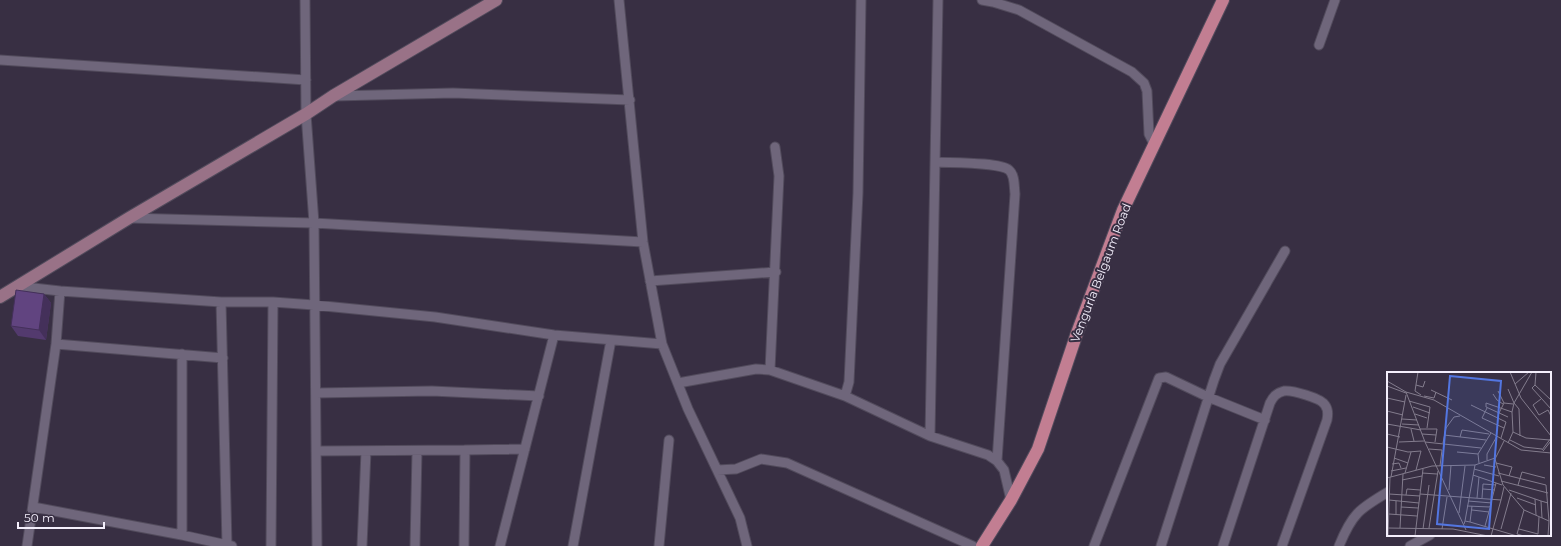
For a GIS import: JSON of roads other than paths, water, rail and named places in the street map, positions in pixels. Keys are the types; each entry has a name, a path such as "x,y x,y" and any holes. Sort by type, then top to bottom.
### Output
{"main road":[{"path":"0,297 129,218 496,0"},
{"name":"Vengurla Belgaum Road","path":"982,546 1011,500 1038,449 1077,333 1123,210 1223,0"}],"street":[{"path":"304,0 306,114 314,223 317,546"},
{"path":"619,0 643,242 662,344 678,383 740,518 748,546"},
{"path":"845,396 849,382 858,193 861,0"},
{"path":"930,436 938,0"},
{"path":"982,0 1018,10 1132,72 1144,83 1148,91 1149,134 1154,144"},
{"path":"1319,45 1335,0"},
{"path":"0,60 306,80"},
{"path":"333,96 453,92 630,100"},
{"path":"770,370 776,272 779,176 775,147"},
{"path":"935,162 1000,166 1010,171 1014,181 1015,194 997,461"},
{"path":"129,218 314,223 643,242"},
{"path":"1161,546 1208,397 1220,364 1284,251"},
{"path":"650,281 776,272"},
{"path":"16,286 60,291 221,302 273,302 314,305 435,317 554,336 662,344"},
{"path":"27,546 56,344 60,291"},
{"path":"33,507 229,545 221,302"},
{"path":"271,546 273,302"},
{"path":"500,546 554,336"},
{"path":"573,546 611,340"},
{"path":"56,344 223,358"},
{"path":"182,354 182,535"},
{"path":"678,383 756,369 770,370 845,396 930,436 988,455 997,461 1004,470 1011,500"},
{"path":"1094,546 1157,381 1162,377 1166,377 1208,397 1264,420"},
{"path":"1225,545 1270,403 1276,394 1284,391 1296,392 1319,400 1325,404 1328,413 1327,420 1282,546"},
{"path":"316,393 432,392 538,396"},
{"path":"659,546 669,440"},
{"path":"316,451 525,449"},
{"path":"464,546 465,450"},
{"path":"362,546 366,451"},
{"path":"415,546 417,451"},
{"path":"717,470 736,468 762,459 787,463 973,546"},
{"path":"1339,546 1357,512 1364,506 1387,493"},
{"path":"1410,546 1428,536"}]}
